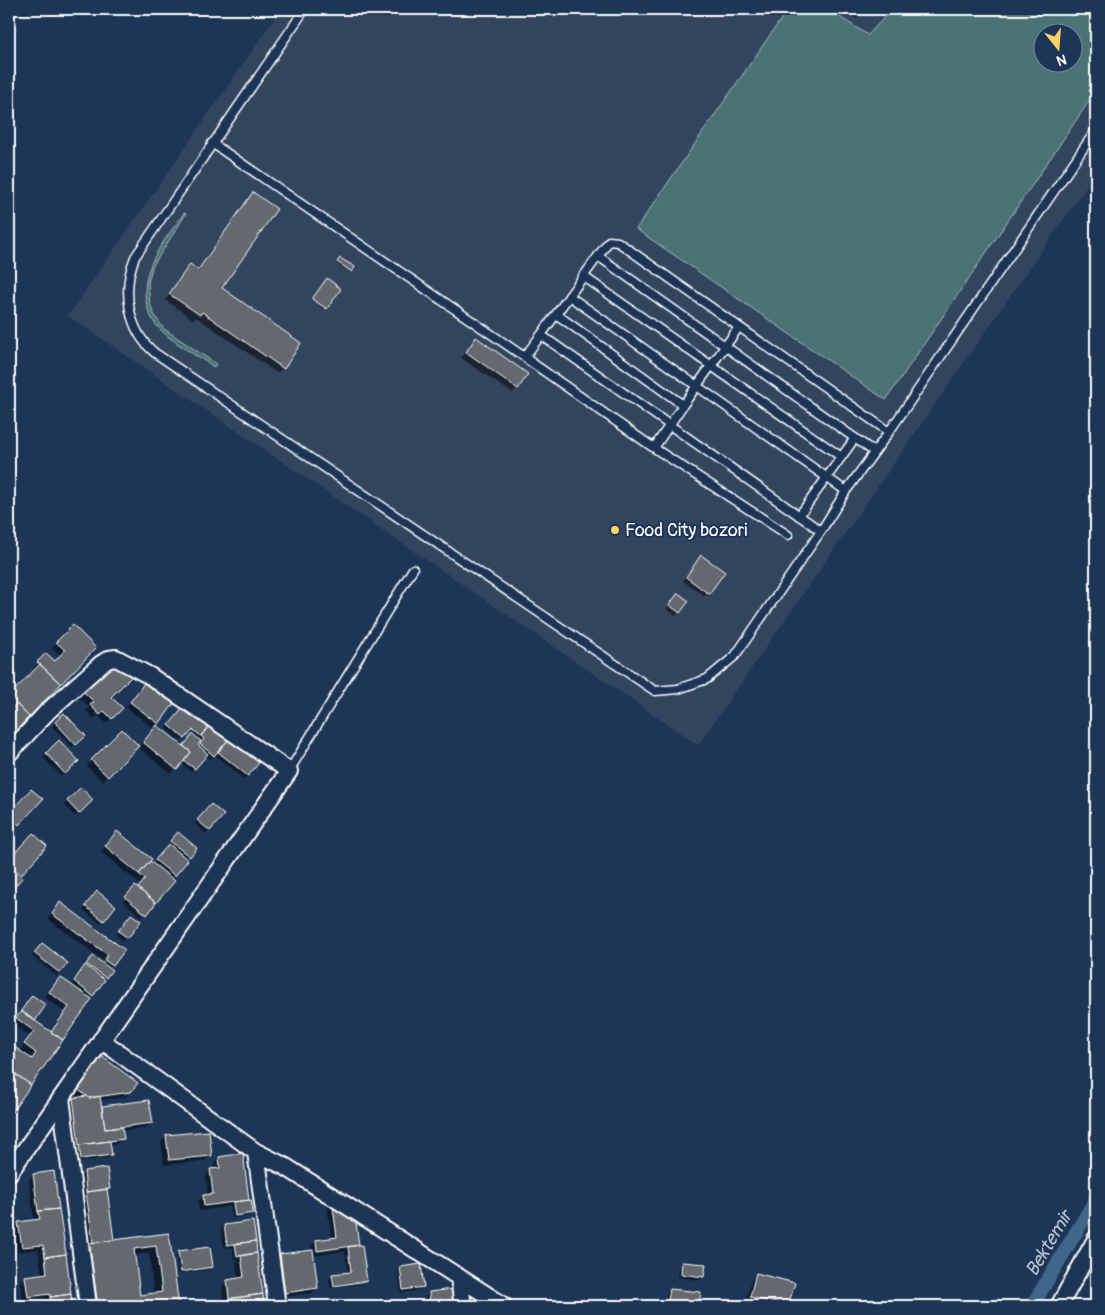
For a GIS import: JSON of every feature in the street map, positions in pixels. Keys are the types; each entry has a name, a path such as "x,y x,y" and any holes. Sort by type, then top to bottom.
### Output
{"street":[{"path":"9,753 48,711 101,664 109,659 116,658 150,676 289,771 9,1173"},
{"path":"101,1040 256,1152 286,1167 504,1306"},
{"path":"61,1098 88,1306"},
{"path":"256,1152 277,1306"},
{"path":"1059,1306 1096,1239"},
{"path":"460,1278 463,1306"}],"lane":[{"path":"305,9 138,250 132,264 128,289 130,313 135,328 144,343 164,359 655,691 678,689 707,679 734,656 821,531 873,451 889,432 1096,130"},
{"path":"212,143 654,448 788,535"},
{"path":"526,358 526,355 608,241 618,242 889,432"},
{"path":"598,256 873,451"},
{"path":"584,276 840,456"},
{"path":"569,296 826,479 846,491"},
{"path":"556,314 683,405"},
{"path":"654,448 739,327"},
{"path":"541,335 821,531"},
{"path":"799,516 840,456 855,438"},
{"path":"289,771 413,569"}],"shaded area":[{"name":"Food City bozori","path":"281,9 1096,9 1096,173 698,745 68,316"}],"green space":[{"path":"788,9 827,9 868,35 892,9 1096,9 1096,91 886,400 636,229"},
{"path":"184,213 186,214 152,267 148,283 150,304 163,328 216,364 214,367 162,332 147,306 145,293 149,268 161,245"}],"building":[{"path":"253,192 277,209 222,288 301,343 284,369 202,312 200,315 169,294 190,264 198,270"},
{"path":"340,258 355,267 352,272 337,262"},
{"path":"327,278 341,289 327,309 312,299"},
{"path":"476,337 528,374 518,389 466,352"},
{"path":"701,555 725,572 709,594 686,577"},
{"path":"678,593 689,601 680,613 669,605"},
{"path":"73,625 96,648 61,684 37,662 46,653 55,661 65,650 56,642"},
{"path":"112,663 134,674 111,697 123,708 112,719 104,711 100,715 90,705 94,702 84,692"},
{"path":"40,664 61,684 29,717 9,696"},
{"path":"145,682 176,701 159,724 130,702"},
{"path":"16,704 29,717 9,738 9,711"},
{"path":"186,704 210,725 201,736 193,730 185,739 169,725"},
{"path":"64,713 86,736 76,745 55,722"},
{"path":"157,725 191,752 177,770 143,742"},
{"path":"210,725 228,740 214,756 200,744 204,739 201,736"},
{"path":"122,729 139,746 108,777 91,760"},
{"path":"193,734 201,741 198,745 208,754 195,769 184,761 191,752 183,746"},
{"path":"229,739 259,763 248,776 218,752"},
{"path":"59,740 79,761 65,774 46,753"},
{"path":"81,787 93,800 79,814 67,801"},
{"path":"31,789 43,799 19,825 9,813"},
{"path":"211,804 224,815 210,831 197,820"},
{"path":"117,831 152,859 139,874 105,846"},
{"path":"178,832 197,848 190,857 170,841"},
{"path":"33,833 47,846 21,875 9,864 9,859"},
{"path":"169,844 188,860 175,876 155,860"},
{"path":"150,861 175,881 156,903 138,888 145,879 139,874"},
{"path":"9,866 23,877 9,893"},
{"path":"135,886 156,903 147,915 125,897"},
{"path":"97,891 116,906 104,921 85,906"},
{"path":"60,902 125,950 113,966 104,960 108,955 52,914"},
{"path":"131,914 141,921 128,938 118,931"},
{"path":"42,943 68,963 60,973 34,953"},
{"path":"93,956 112,970 106,978 86,964"},
{"path":"85,965 105,980 93,996 74,981"},
{"path":"60,977 92,999 63,1040 51,1032 69,1007 49,992"},
{"path":"32,995 46,1005 35,1021 21,1011"},
{"path":"21,1011 63,1040 31,1085 9,1069 9,1043 32,1059 36,1053 24,1044 34,1031 16,1018"},
{"path":"100,1055 138,1083 131,1092 89,1098 76,1088"},
{"path":"15,1074 31,1085 12,1112 9,1111 9,1083"},
{"path":"87,1096 89,1098 100,1096 105,1129 122,1127 124,1139 79,1145 73,1098"},
{"path":"149,1100 153,1123 105,1129 102,1106"},
{"path":"209,1131 212,1156 169,1160 166,1135"},
{"path":"110,1141 112,1155 81,1159 79,1145"},
{"path":"243,1153 249,1200 204,1206 203,1195 213,1194 210,1169 220,1168 219,1157"},
{"path":"107,1168 110,1189 86,1192 84,1171"},
{"path":"54,1171 59,1209 38,1211 33,1174"},
{"path":"107,1189 114,1240 93,1243 86,1192"},
{"path":"251,1200 253,1213 235,1216 233,1202"},
{"path":"332,1200 355,1216 359,1245 317,1251 316,1240 337,1237"},
{"path":"59,1209 66,1254 45,1257 43,1245 22,1247 18,1222 40,1219 38,1211"},
{"path":"253,1221 256,1241 227,1245 224,1225"},
{"path":"169,1233 179,1306 98,1306 89,1243","holes":["156,1246 162,1292 140,1295 134,1249"]},
{"path":"256,1241 257,1253 237,1256 235,1244"},
{"path":"362,1245 367,1281 334,1286 332,1274 351,1272 348,1247"},
{"path":"210,1247 213,1267 181,1272 178,1251"},
{"path":"313,1250 318,1288 285,1293 280,1254"},
{"path":"257,1253 263,1294 229,1299 227,1280 244,1277 241,1256"},
{"path":"66,1254 71,1294 50,1297 50,1294 28,1297 25,1276 47,1273 45,1257"},
{"path":"682,1262 706,1264 704,1277 681,1274"},
{"path":"421,1264 424,1287 403,1290 400,1267"},
{"path":"756,1273 795,1283 788,1306 775,1306 776,1303 750,1297"},
{"path":"452,1289 455,1306 426,1306 426,1304 430,1304 429,1292"},
{"path":"670,1289 701,1292 699,1305 668,1301"},
{"path":"71,1294 73,1306 52,1306 50,1297"},
{"path":"263,1294 264,1306 233,1306 232,1298"}],"waterway":[{"name":"Bektemir","path":"1032,1306 1096,1199"}],"place":[{"name":"Food City bozori","path":"615,530"}]}
